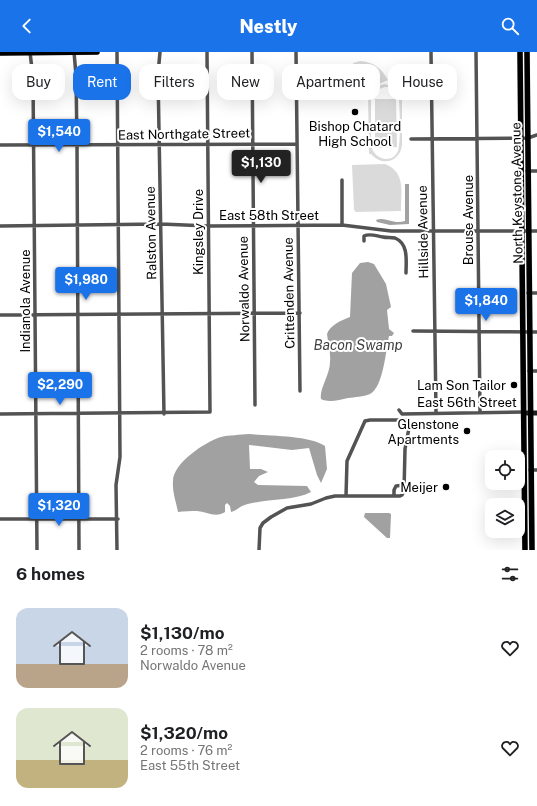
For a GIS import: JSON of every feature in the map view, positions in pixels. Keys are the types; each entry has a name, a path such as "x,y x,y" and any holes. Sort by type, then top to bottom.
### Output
{"main road":[{"path":"0,53 97,52"},
{"name":"North Keystone Avenue","path":"520,52 522,171 526,231"},
{"name":"North Keystone Avenue","path":"527,52 528,171 526,293 527,371 531,413 532,550"},
{"name":"North Keystone Avenue","path":"525,550 531,529"}],"street":[{"name":"Indianola Avenue","path":"30,52 34,78 37,550"},
{"path":"74,52 77,145 79,550"},
{"path":"117,52 120,414 120,457 116,485 117,550"},
{"name":"Ralston Avenue","path":"160,52 158,74 164,414"},
{"name":"Kingsley Drive","path":"164,414 210,412 207,52"},
{"name":"Norwaldo Avenue","path":"252,52 255,405"},
{"name":"Crittenden Avenue","path":"296,52 300,391"},
{"name":"Hillside Avenue","path":"431,52 436,412"},
{"name":"Brouse Avenue","path":"476,52 480,412"},
{"path":"411,139 528,138 537,135"},
{"name":"East Northgate Street","path":"0,145 297,144"},
{"path":"522,171 537,171"},
{"path":"342,180 342,225"},
{"name":"East 58th Street","path":"0,226 161,224 208,226 342,225 391,231 537,231"},
{"path":"391,231 391,238"},
{"path":"364,241 364,236 368,234 398,240 405,248 406,273"},
{"path":"526,293 537,293"},
{"path":"0,315 300,313"},
{"path":"413,331 537,332"},
{"path":"527,371 537,371"},
{"name":"East 56th Street","path":"399,410 402,414 436,412 531,413"},
{"path":"0,414 164,414"},
{"path":"259,550 259,532 261,527 265,522 279,512 289,507 311,504 331,496 346,496 394,496 402,495 404,492 405,449 409,420 370,420 364,423 347,461 346,496"},
{"path":"394,496 396,486 404,485"},
{"path":"0,519 117,519"}],"shaded area":[{"path":"360,61 373,64 353,64"},
{"path":"380,69 383,72 388,80 380,84"},
{"path":"385,84 388,85 388,88 380,89 380,86"},
{"path":"368,100 371,100 372,150 379,157 387,159 392,158 398,151 400,140 399,100 402,100 401,151 394,159 390,161 380,160 369,154"},
{"path":"375,100 396,100 397,147 375,148"},
{"path":"385,164 392,168 399,177 401,183 401,211 356,212 354,210 352,165"}],"water":[{"path":"405,184 409,184 409,224 390,225 377,222 376,220 379,219 397,222 405,221"},
{"name":"Bacon Swamp","path":"368,262 374,264 386,284 391,307 387,310 389,329 394,333 392,336 389,336 381,377 374,390 370,394 362,396 327,401 321,399 321,395 330,367 330,352 327,334 333,325 350,317 352,273 360,263"},
{"path":"249,434 299,438 318,442 325,446 327,469 321,483 309,448 292,450 249,445 250,469 261,469 268,472 259,476 254,482 258,485 307,486 311,492 286,499 259,502 242,506 231,512 230,506 227,503 225,505 225,512 218,515 197,511 178,512 173,481 174,474 184,460 207,443 221,437"},
{"path":"365,513 391,514 390,538 387,538 364,517"}],"place":[{"name":"Bishop Chatard High School","path":"355,112"},
{"name":"Lam Son Tailor","path":"514,385"},
{"name":"Glenstone Apartments","path":"467,431"},
{"name":"Meijer","path":"446,487"}]}
